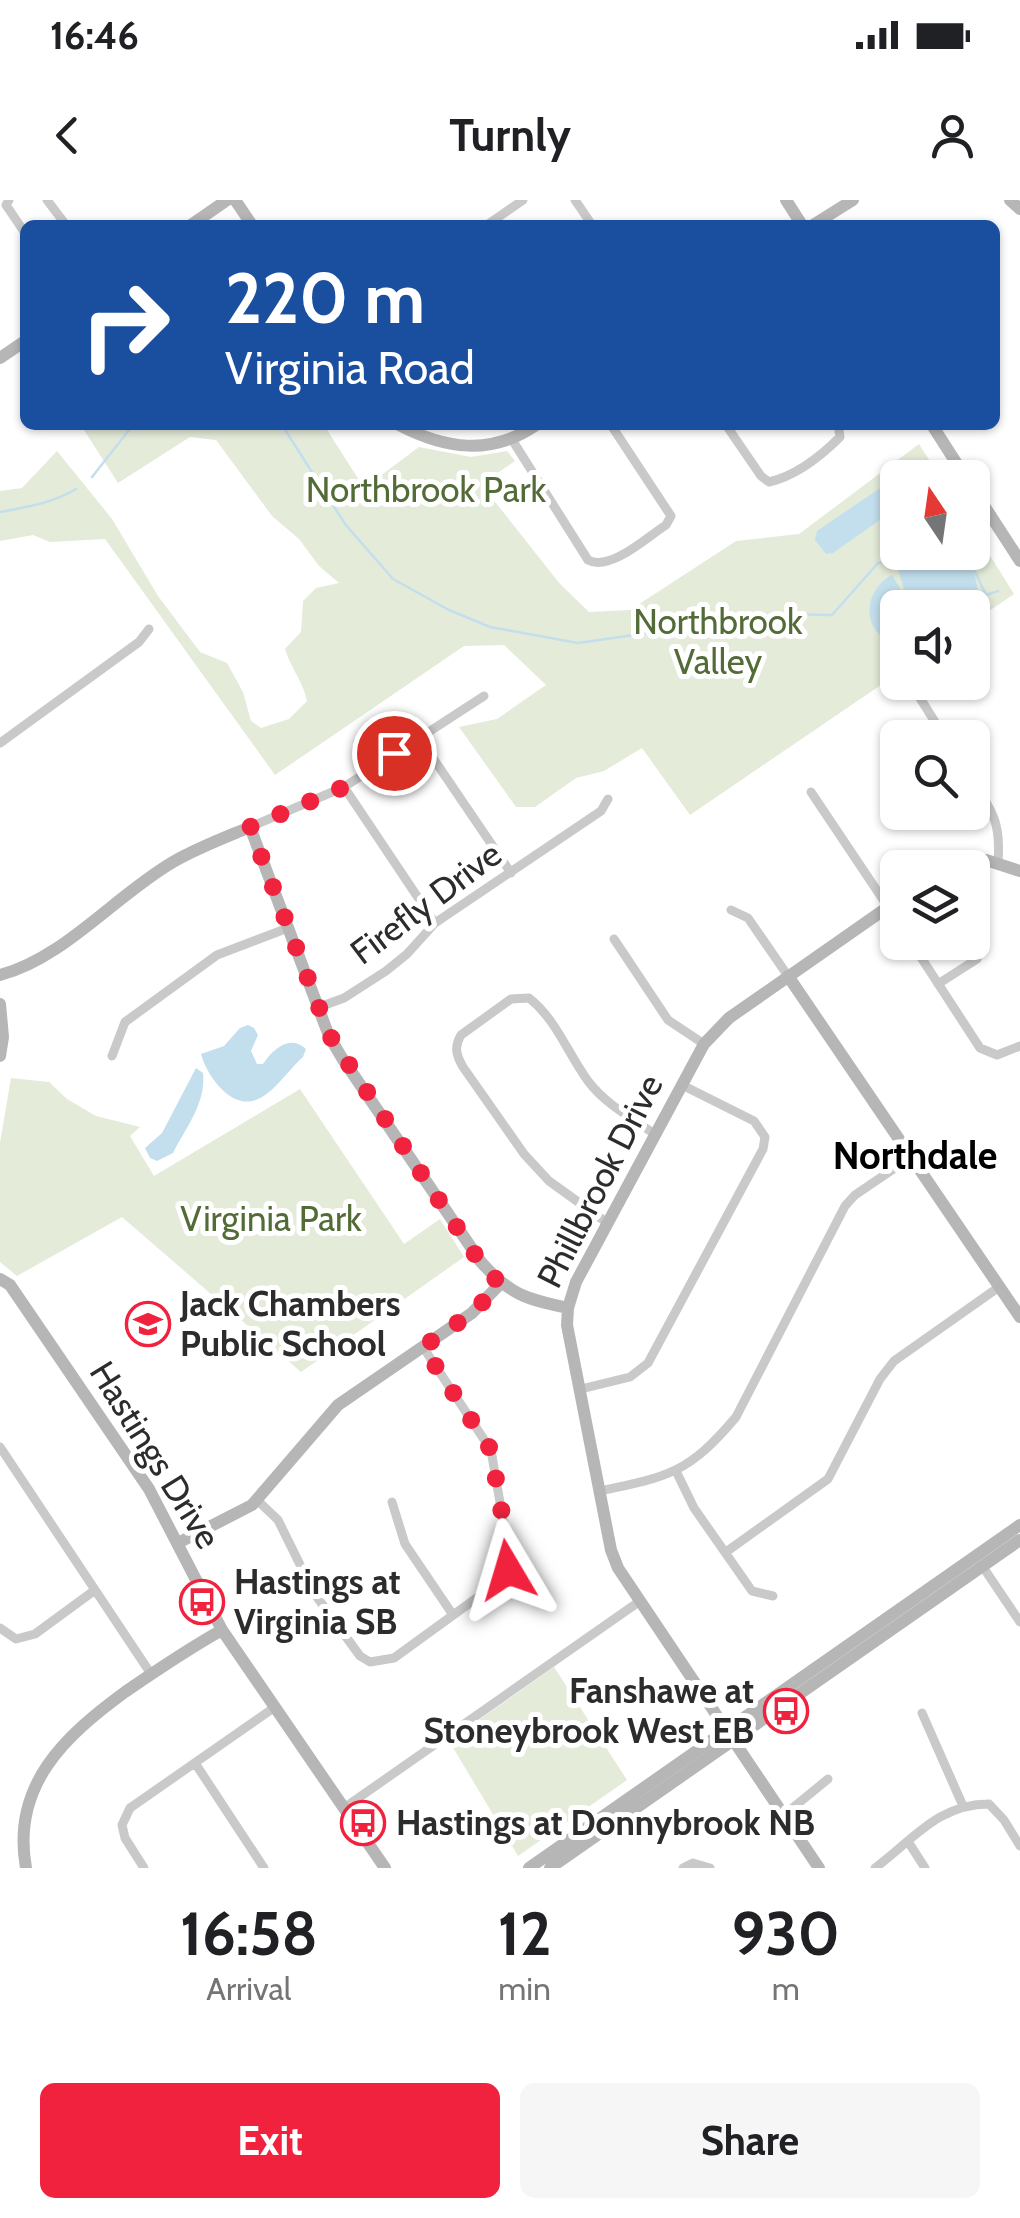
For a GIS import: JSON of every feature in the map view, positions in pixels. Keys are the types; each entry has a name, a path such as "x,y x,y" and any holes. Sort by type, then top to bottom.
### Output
{"street":[{"path":"9,200 6,205 20,226"},
{"path":"47,200 62,220"},
{"path":"198,220 227,200"},
{"path":"494,220 523,200"},
{"path":"821,220 852,200"},
{"path":"1010,200 1020,209"},
{"path":"410,430 440,444 456,446 478,446 527,430"},
{"path":"512,438 588,560 595,564 608,562 666,525 671,516 614,430"},
{"path":"729,430 760,476 769,482 784,479 830,448 840,437 839,430"},
{"path":"935,430 954,460"},
{"path":"990,515 1020,561"},
{"path":"0,743 139,642 149,629"},
{"path":"0,976 20,970 47,953 171,863 344,787 484,696"},
{"path":"418,736 510,872"},
{"path":"344,787 435,923"},
{"path":"811,792 880,887"},
{"name":"Firefly Drive","path":"318,1007 344,998 386,970 435,923 601,811 608,799"},
{"path":"990,807 1000,832 998,862"},
{"path":"250,827 318,1007 342,1058 480,1262 500,1284 531,1301 568,1308"},
{"path":"990,862 1020,871"},
{"path":"731,910 748,918 1020,1317"},
{"name":"Phillbrook Drive","path":"819,1868 618,1568 610,1550 567,1325 568,1308 576,1282 606,1222 704,1044 729,1018 880,911"},
{"path":"112,1056 124,1022 217,955 288,928"},
{"path":"614,939 668,1020 704,1044"},
{"path":"923,960 980,1048 997,1054 1020,1046"},
{"path":"938,984 975,960"},
{"path":"606,1222 549,1181 524,1154 456,1056 456,1042 461,1034 511,999 529,998 542,1008 590,1083 656,1136"},
{"path":"0,1004 0,1056"},
{"path":"581,1389 630,1377 648,1363 763,1149 765,1136 754,1122 682,1085"},
{"path":"600,1491 666,1477 704,1452 736,1418 846,1206 911,1157"},
{"name":"Hastings Drive","path":"0,1278 10,1285 150,1489 222,1630 386,1868"},
{"path":"178,1543 257,1500 338,1406 472,1313 500,1284"},
{"path":"726,1552 828,1480 880,1379 894,1361 999,1287"},
{"path":"257,1500 278,1520 314,1593 360,1656 370,1662 394,1658 496,1584 508,1570 509,1555 491,1450 423,1347"},
{"path":"0,1447 151,1674"},
{"path":"676,1471 694,1508 752,1591 773,1596"},
{"path":"392,1502 405,1544 453,1615"},
{"path":"550,1868 1020,1526"},
{"path":"529,1868 1020,1540"},
{"path":"983,1567 1020,1622"},
{"path":"0,1628 16,1638 35,1634 96,1590"},
{"path":"344,1808 640,1601"},
{"path":"26,1868 25,1832 30,1805 56,1749 82,1723 222,1630"},
{"path":"144,1868 125,1838 122,1825 130,1808 275,1707"},
{"path":"922,1713 962,1806"},
{"path":"196,1763 264,1868"},
{"path":"784,1816 828,1779"},
{"path":"875,1868 908,1843 918,1829 962,1806 989,1804 1020,1846"},
{"path":"908,1843 925,1868"},
{"path":"682,1868 693,1863 710,1868"}],"green space":[{"name":"Northbrook Valley","path":"84,430 327,430 364,488 419,447 471,457 507,451 515,461 481,484 560,584 589,612 630,610 736,541 799,534 880,473 880,570 990,570 990,555 1014,594 990,610 990,590 880,590 880,686 690,815 642,748 604,771 576,778 535,807 516,807 459,727 497,719 546,685 504,645 464,646 275,775 105,539 50,542 33,535 0,541 0,491 22,488 57,451 112,519 158,596 200,652 227,663 243,692 251,721 261,728 289,719 307,701 285,649 301,632 303,601 316,588 339,583 272,516 216,440 190,437 118,483"},
{"name":"Northbrook Valley","path":"919,444 929,460 898,460"},
{"name":"Virginia Park","path":"11,1078 49,1082 67,1099 96,1116 140,1127 130,1136 154,1176 300,1089 404,1244 440,1219 464,1257 301,1372 122,1217 17,1276 0,1262 0,1143"},
{"path":"554,1667 627,1780 518,1856 449,1741"}],"water":[{"path":"880,488 880,520 833,553 826,554 815,540 817,531"},
{"path":"898,570 974,570 978,590 901,590 904,589"},
{"path":"892,575 901,590 880,590 880,635 870,618 872,598"},
{"path":"248,1025 258,1035 251,1051 257,1064 263,1064 288,1043 306,1049 269,1092 250,1101 227,1094 208,1071 201,1054 224,1046 240,1028"},
{"path":"196,1068 203,1073 203,1084 194,1115 173,1153 157,1161 150,1158 145,1148 162,1133"}],"waterway":[{"path":"92,477 129,430"},
{"path":"285,430 345,524 393,579 490,627 578,643 780,614 832,615 880,563"},
{"path":"0,512 49,501 76,489"},
{"path":"974,570 986,595 998,591"}],"place":[{"name":"Jack Chambers Public School","path":"148,1324"},
{"name":"Hastings at Virginia SB","path":"202,1602"},
{"name":"Fanshawe at Stoneybrook West EB","path":"786,1711"},
{"name":"Hastings at Donnybrook NB","path":"363,1823"}],"district":[{"name":"Northdale","path":"915,1156"}],"route":[{"path":"394,753 344,787 250,827 330,1036 342,1058 480,1262 500,1284 472,1313 423,1347 491,1450 509,1555 508,1570"}],"park label":[{"name":"Northbrook Park","path":"426,490"}]}
